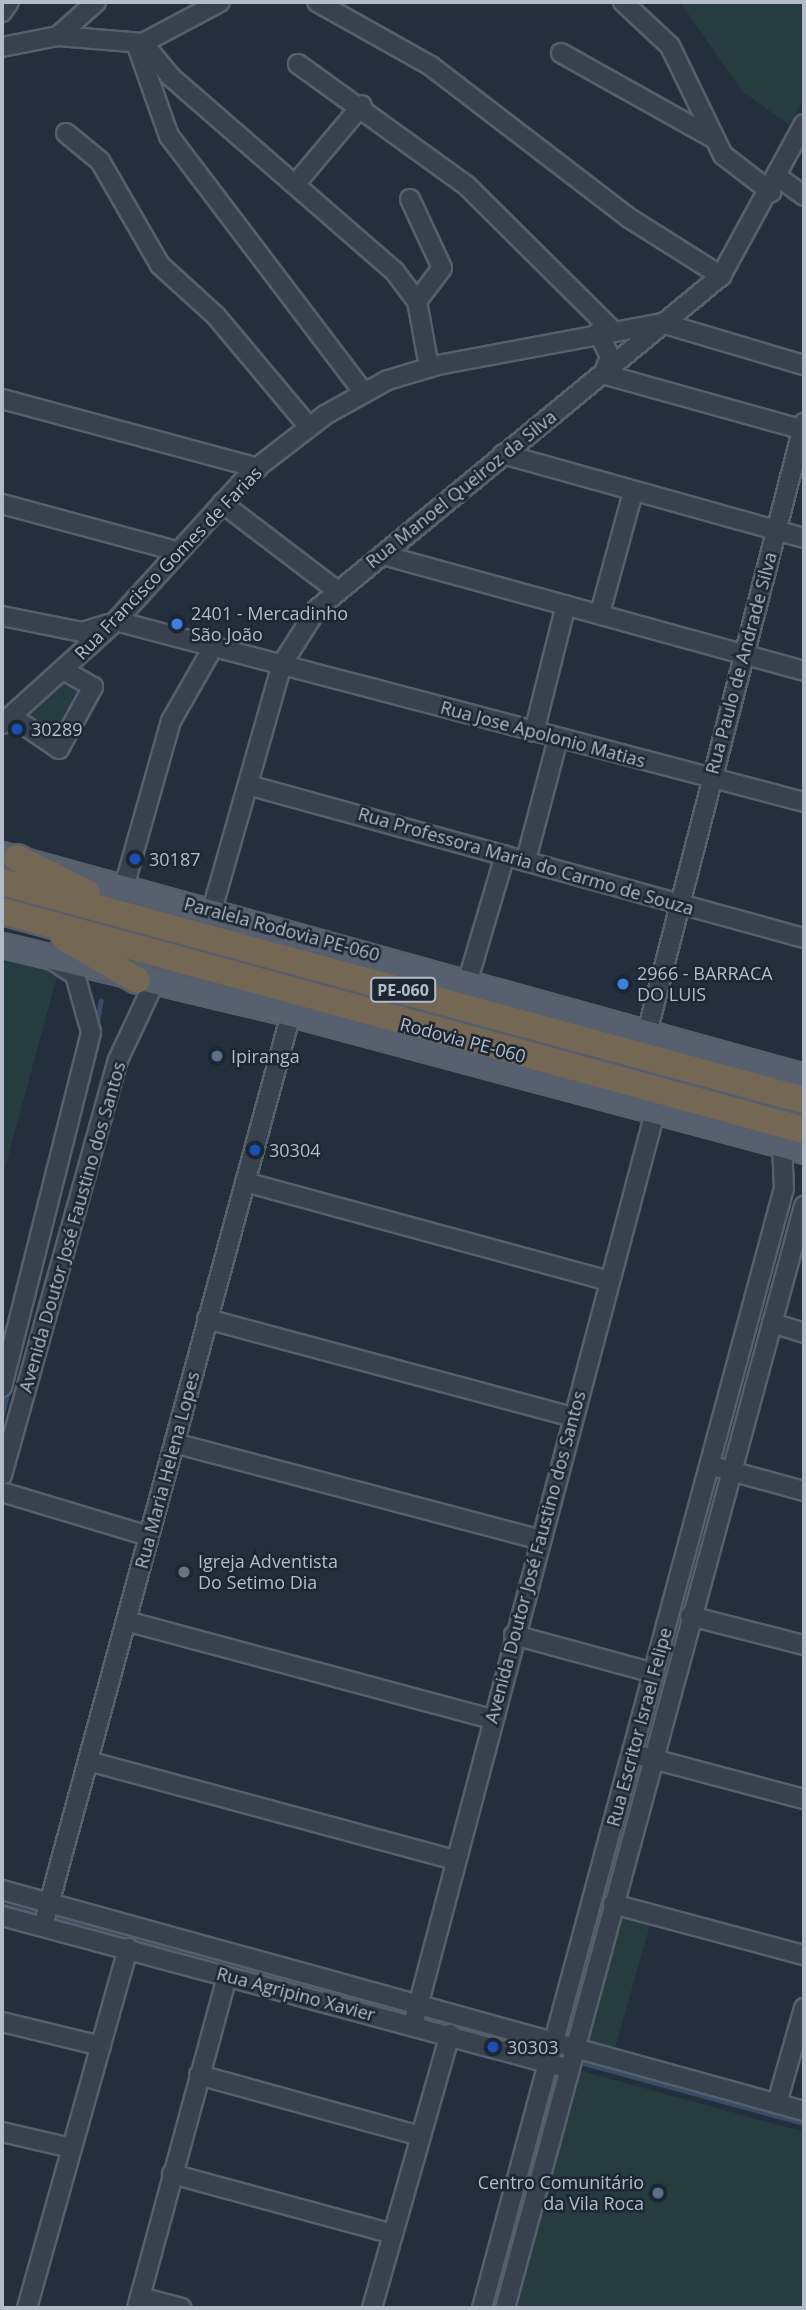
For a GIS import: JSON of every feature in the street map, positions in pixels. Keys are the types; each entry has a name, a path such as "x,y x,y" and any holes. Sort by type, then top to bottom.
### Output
{"highway":[{"path":"10,856 135,917"},
{"name":"Rodovia PE-060","path":"2,881 804,1100"},
{"name":"Rodovia PE-060","path":"2,911 486,1057 804,1130"},
{"path":"37,921 146,982"}],"main road":[{"name":"Paralela Rodovia PE-060","path":"10,856 468,980 498,991 648,1029 804,1076"},
{"name":"PE-060","path":"2,945 54,961 486,1057 655,1112 804,1151"},
{"path":"486,1057 503,1018 498,991"}],"street":[{"path":"2,12 9,2"},
{"path":"58,36 96,2"},
{"path":"2,47 58,36 139,43 220,2"},
{"path":"317,2 431,66 629,218 721,276"},
{"path":"628,3 670,46 711,137 731,164 804,196"},
{"path":"139,43 171,77 298,181 395,272 416,301 429,367"},
{"path":"139,43 169,136 363,392"},
{"path":"561,53 711,137"},
{"path":"298,64 362,105 466,186 604,331 609,345 603,374 804,427"},
{"path":"298,181 362,105"},
{"name":"Rua Manoel Queiroz da Silva","path":"212,910 282,664 336,590 383,555 721,276 775,185 804,124"},
{"path":"66,133 100,161 160,265 216,316 309,427"},
{"path":"410,199 442,268 435,285 416,301"},
{"path":"662,323 804,365"},
{"name":"Rua Francisco Gomes de Farias","path":"7,720 116,621 176,551 258,468 309,427 363,392 429,367 604,331 662,323"},
{"path":"2,400 258,468"},
{"name":"Rua Paulo de Andrade Silva","path":"648,1029 804,427"},
{"path":"503,454 804,538"},
{"path":"600,613 634,492"},
{"path":"222,503 336,590"},
{"path":"2,504 176,551"},
{"path":"383,555 804,671"},
{"path":"534,732 566,605"},
{"path":"2,616 48,628 82,632 116,621"},
{"name":"Rua Jose Apolonio Matias","path":"116,621 211,651 282,664 804,802"},
{"path":"7,720 57,750 93,687 69,666 64,641 48,628"},
{"path":"124,887 171,721 211,651"},
{"path":"526,860 558,738"},
{"name":"Rua Professora Maria do Carmo de Souza","path":"248,785 804,938"},
{"path":"468,980 505,855"},
{"path":"2,1387 91,1032 75,975 54,961"},
{"name":"Avenida Doutor José Faustino dos Santos","path":"2,1475 118,1060 146,982"},
{"name":"Rua Maria Helena Lopes","path":"46,1915 291,1014"},
{"name":"Avenida Doutor José Faustino dos Santos","path":"415,2014 655,1112"},
{"name":"Rua Escritor Israel Felipe","path":"482,2308 784,1188 782,1145"},
{"path":"245,1182 609,1281"},
{"name":"Rua Escritor Israel Felipe","path":"505,2308 728,1471 804,1206"},
{"path":"207,1319 573,1417"},
{"path":"772,1323 804,1333"},
{"path":"174,1443 540,1540"},
{"path":"710,1465 804,1491"},
{"path":"2,1492 149,1536"},
{"path":"690,1616 804,1645"},
{"path":"126,1621 492,1719"},
{"path":"514,1635 654,1673"},
{"path":"632,1754 804,1799"},
{"path":"88,1761 455,1860"},
{"path":"2,1890 46,1915 415,2014 554,2039 804,2111"},
{"path":"613,1904 804,1955"},
{"path":"2,1916 46,1915"},
{"name":"Rua Agripino Xavier","path":"46,1915 128,1948 227,1977 415,2014 450,2034 567,2069"},
{"path":"27,2308 128,1948"},
{"path":"182,2308 138,2303 227,1977"},
{"path":"777,2103 804,2008"},
{"path":"2,2022 101,2046"},
{"path":"372,2308 450,2034"},
{"path":"199,2075 421,2136"},
{"path":"2,2132 71,2148"},
{"path":"172,2174 393,2234"}],"green space":[{"path":"680,2 804,2 804,97 790,126 742,91"},
{"path":"74,673 96,686 60,757 14,726"},
{"path":"2,887 491,1018 490,1032 2,901"},
{"path":"2,953 59,969 2,1179"},
{"path":"611,1907 652,1918 613,2055 572,2045"},
{"path":"578,2070 804,2132 804,2308 516,2308"}],"waterway":[{"path":"96,1028 101,1001"},
{"path":"2,1415 8,1390"},
{"path":"2,1905 42,1915"},
{"path":"50,1917 410,2016"},
{"path":"418,2018 545,2053"},
{"path":"577,2061 804,2123"}],"place":[{"name":"2401 - Mercadinho São João","path":"177,624"},
{"name":"30289","path":"17,729"},
{"name":"30187","path":"135,859"},
{"name":"2966 - BARRACA DO LUIS","path":"623,984"},
{"name":"Ipiranga","path":"217,1056"},
{"name":"30304","path":"255,1150"},
{"name":"Igreja Adventista Do Setimo Dia","path":"184,1572"},
{"name":"30303","path":"493,2047"},
{"name":"Centro Comunitário da Vila Roca","path":"658,2193"}]}
